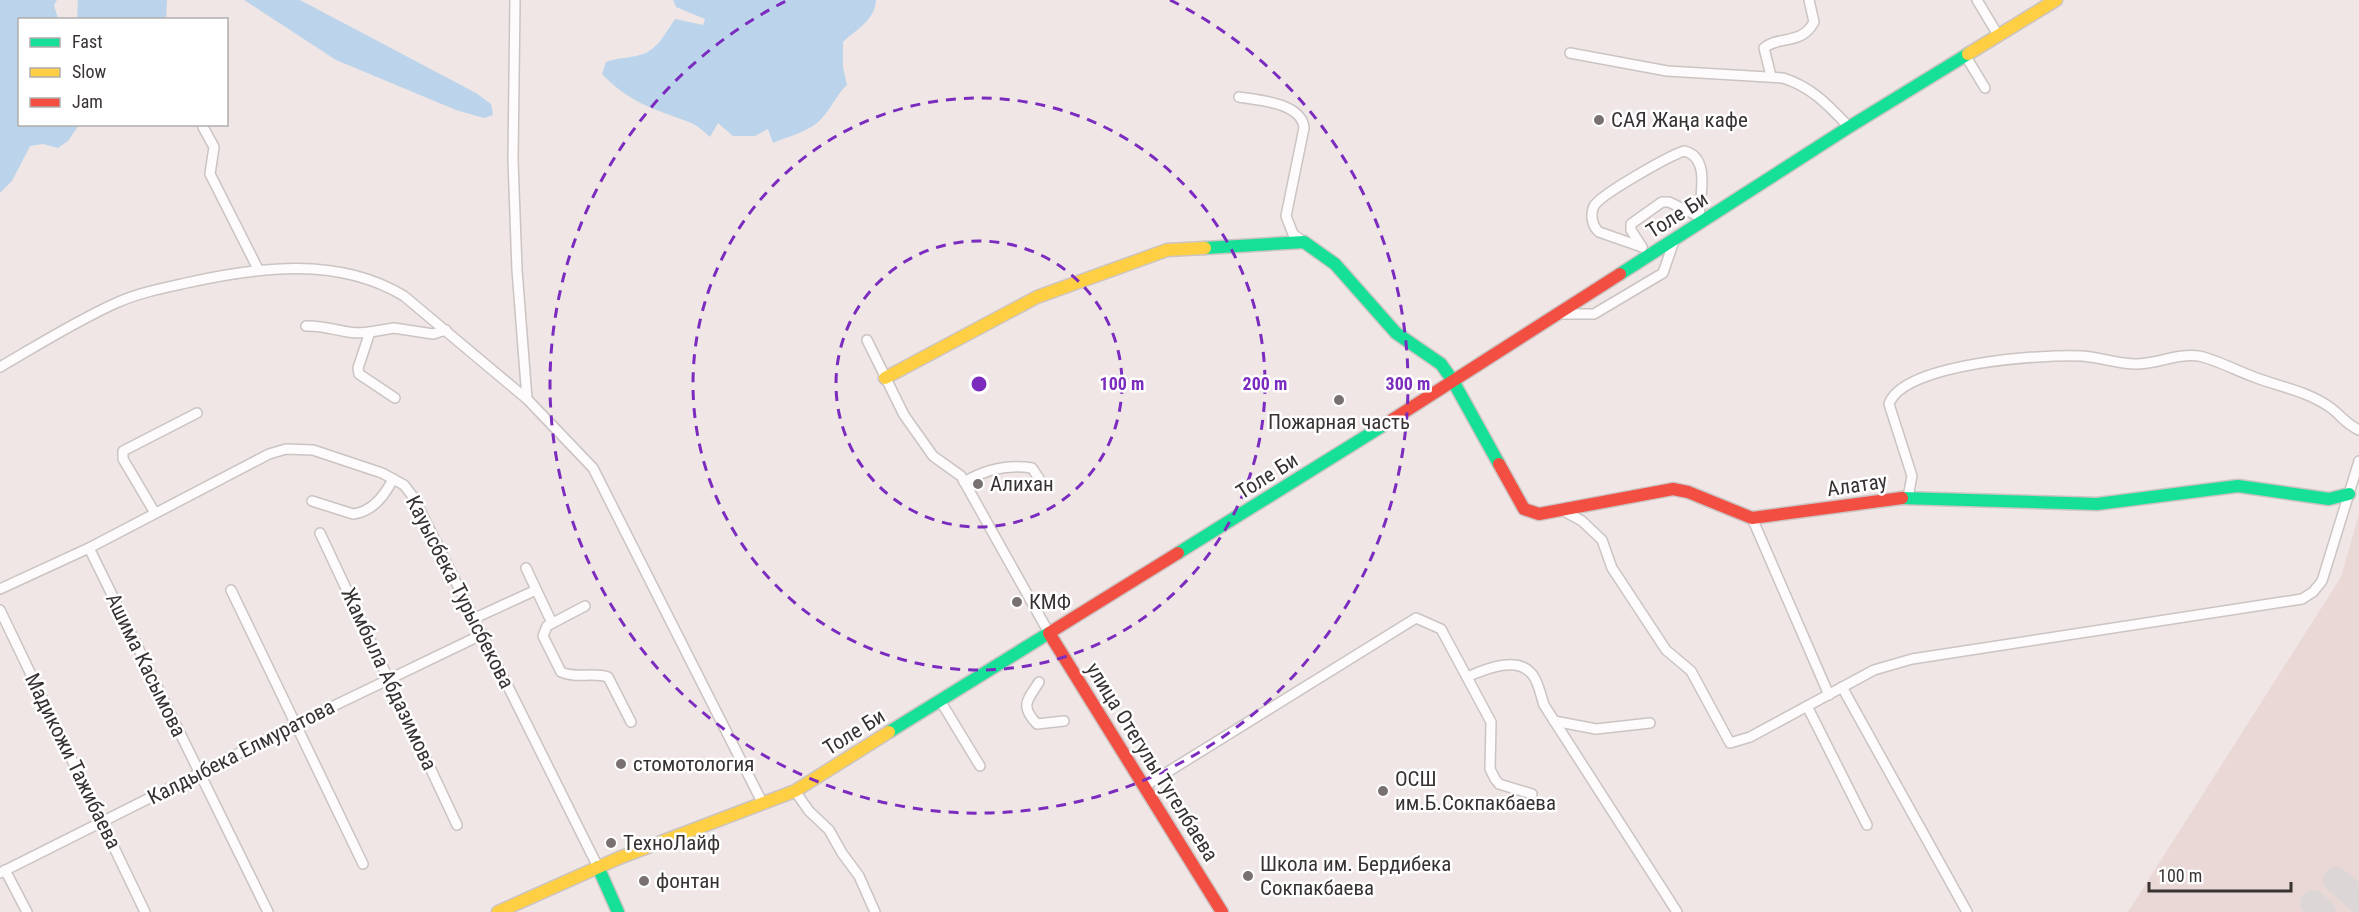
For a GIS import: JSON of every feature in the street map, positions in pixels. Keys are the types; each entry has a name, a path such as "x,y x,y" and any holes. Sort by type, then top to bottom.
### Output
{"street":[{"path":"515,0 513,160 516,259 527,399"},
{"path":"1771,76 1764,48 1769,44 1794,39 1810,29 1814,22 1809,0"},
{"path":"1977,0 1998,35"},
{"name":"Толе Би","path":"498,912 594,869 795,791 1321,465 1453,381 1645,251 1675,238 1703,218 2056,0"},
{"path":"1570,53 1667,71 1771,76 1795,82 1825,101 1849,127"},
{"path":"1965,55 1985,88"},
{"path":"1239,97 1287,108 1297,113 1302,119 1304,128 1286,216 1293,234 1335,264 1396,333 1441,364 1453,381"},
{"path":"203,127 213,147 210,174 258,269"},
{"path":"1684,151 1695,154 1700,162 1703,218 1669,202 1662,202 1631,224 1631,230 1645,251 1594,228 1592,222 1594,207 1606,194 1684,151"},
{"path":"1554,314 1594,314 1663,273 1675,238"},
{"path":"885,378 1037,297 1167,250 1304,243"},
{"path":"0,367 118,302 151,291 258,269 333,271 373,280 404,296 527,399 593,468 763,804"},
{"path":"306,326 333,328 343,333 356,334 394,328 433,334 446,330"},
{"path":"370,332 358,368 359,374 395,398"},
{"path":"867,340 904,415 933,456 959,473 1049,633"},
{"path":"1908,497 1912,476 1889,404 1892,398 1909,383 1930,375 2020,357 2083,356 2126,364 2147,364 2179,356 2200,357 2301,392 2331,407 2346,424 2359,430"},
{"name":"Алатау","path":"1453,381 1524,509 1530,513 1564,511 1673,489 1688,492 1752,518 1908,497 2097,504 2238,486 2329,498 2349,494"},
{"path":"155,513 123,459 123,451 197,413"},
{"name":"Кауысбека Турысбекова","path":"3,588 89,548 269,454 286,448 313,450 382,472 404,485 414,498 483,634 594,869"},
{"path":"1564,511 1582,521 1602,540 1612,568 1666,650 1691,671 1730,743 1750,737 1874,670 1912,659 2302,599 2313,592 2322,580 2359,461"},
{"path":"964,482 983,471 1004,468 1032,468 1040,480"},
{"path":"312,501 353,514 358,513 386,493 393,479"},
{"path":"1752,518 1829,695"},
{"name":"Жамбыла Абдазимова","path":"320,533 457,825"},
{"name":"Ашима Касымова","path":"89,548 268,912"},
{"path":"526,567 552,623"},
{"path":"475,618 536,590"},
{"path":"231,591 363,864"},
{"path":"585,606 552,623 543,631 543,636 561,672 570,675 608,677 631,722"},
{"name":"Мадикожи Тажибаева","path":"0,610 145,912"},
{"path":"1145,786 1416,618 1441,628 1491,722 1491,773 1499,784 1532,794"},
{"name":"улица Отегулы Тугелбаева","path":"1049,633 1222,912"},
{"name":"Калдыбека Елмуратова","path":"3,871 296,724 483,634"},
{"path":"1467,677 1489,667 1522,667 1535,679 1544,705 1677,912"},
{"path":"1040,682 1027,701 1027,710 1036,724 1064,721"},
{"path":"1842,687 1967,912"},
{"path":"941,702 980,766"},
{"path":"1808,706 1867,825"},
{"path":"1554,720 1596,729 1650,723"},
{"path":"795,791 809,811 829,830 842,853 860,876 875,912"},
{"path":"594,869 616,911"},
{"path":"3,871 27,912"}],"shaded area":[{"path":"2359,514 2359,912 2128,912 2341,577"}],"water":[{"path":"0,0 57,0 54,5 58,18 18,18 18,126 78,126 68,141 58,148 43,144 30,146 12,181 0,193"},
{"path":"78,0 167,0 166,18 77,18"},
{"path":"244,0 300,0 476,93 491,104 493,115 484,118 456,110 336,60"},
{"path":"673,0 876,0 869,19 843,42 843,67 847,85 817,123 802,132 773,143 768,129 755,136 733,136 718,123 710,137 691,123 633,99 602,74 606,62 648,52 661,40 675,19 703,25 705,19 676,7"}],"taxiway":[{"path":"2336,880 2359,900"},
{"path":"2313,903 2323,912"}],"traffic: fast":[{"path":"1620,274 1849,127 1968,54"},
{"path":"1205,248 1304,242 1335,264 1396,333 1441,364 1453,381 1499,464"},
{"path":"1178,553 1384,425"},
{"path":"1902,498 2097,504 2238,486 2329,499 2349,494"},
{"path":"889,732 1049,633"},
{"path":"598,867 618,912"}],"traffic: slow":[{"path":"1968,54 2056,0"},
{"path":"885,378 1037,297 1167,250 1205,248"},
{"path":"498,912 619,858 795,791 889,732"}],"traffic: jam":[{"path":"1384,425 1620,274"},
{"path":"1499,464 1524,509 1539,514 1673,489 1688,492 1752,518 1902,498"},
{"path":"1178,553 1049,633 1222,912"}],"place":[{"name":"САЯ Жаңа кафе","path":"1599,120"},
{"name":"Пожарная часть","path":"1339,400"},
{"name":"Алихан","path":"978,484"},
{"name":"КМФ","path":"1017,602"},
{"name":"стомотология","path":"621,764"},
{"name":"ОСШ им.Б.Сокпакбаева","path":"1383,791"},
{"name":"ТехноЛайф","path":"611,843"},
{"name":"Школа им. Бердибека Сокпакбаева","path":"1248,876"},
{"name":"фонтан","path":"644,881"}]}
